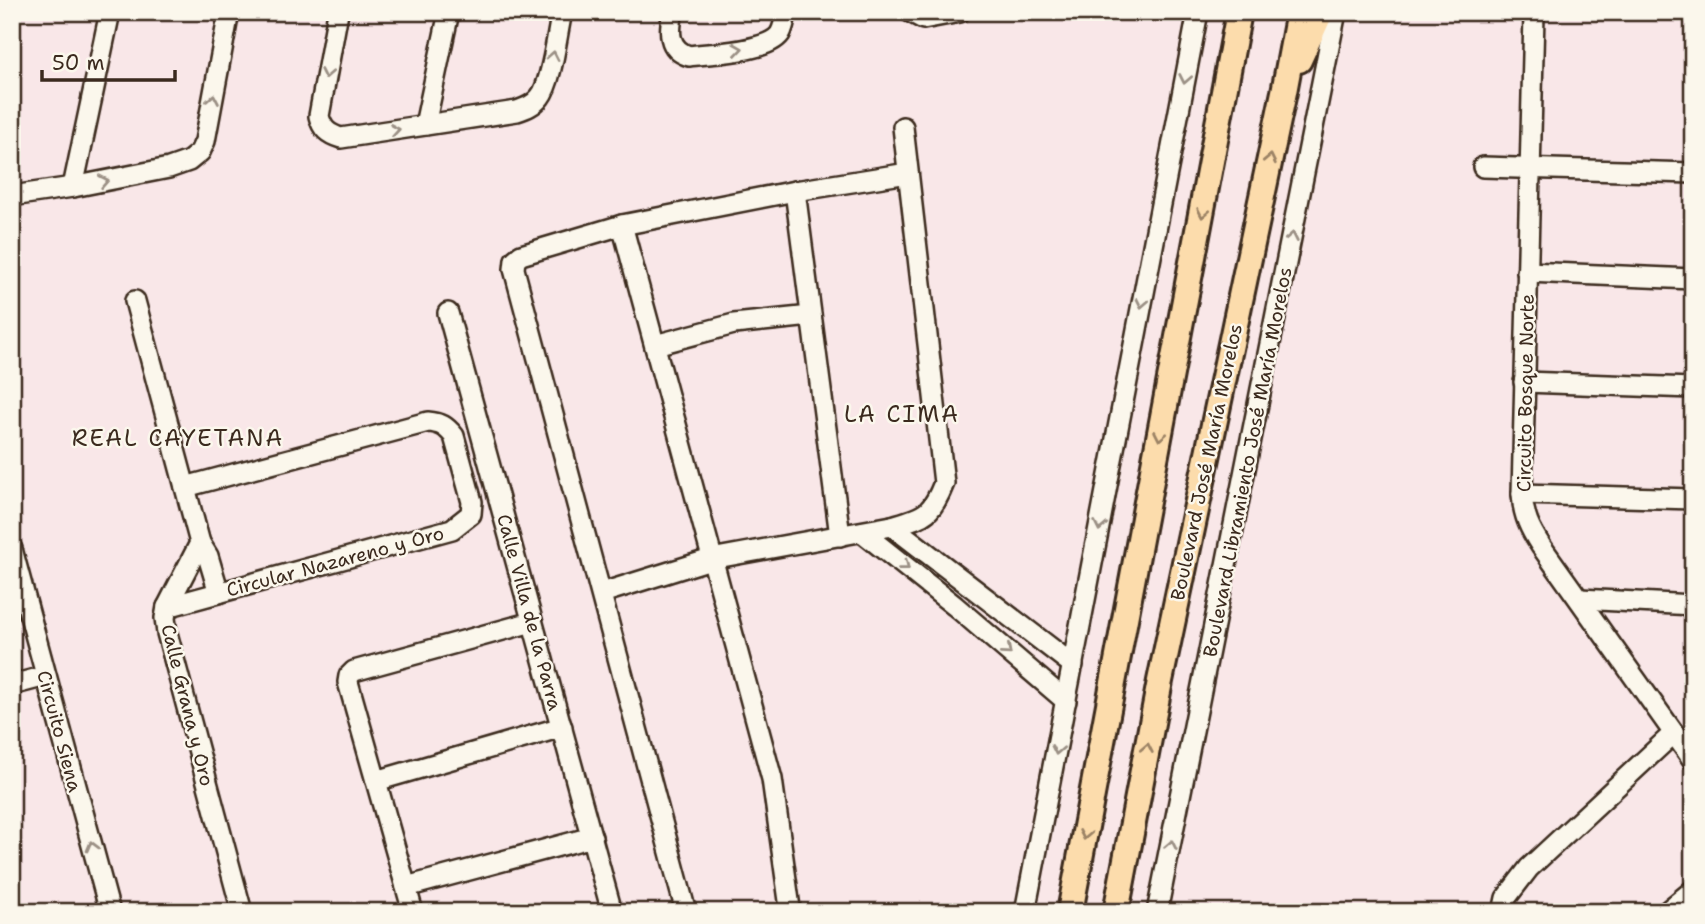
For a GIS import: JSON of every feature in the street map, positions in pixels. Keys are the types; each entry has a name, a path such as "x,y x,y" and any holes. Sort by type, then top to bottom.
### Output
{"main road":[{"path":"1232,49 1233,12"},
{"path":"1070,912 1239,12"},
{"name":"Boulevard José María Morelos","path":"1116,912 1160,681 1299,12"},
{"path":"1284,92 1321,12"}],"street":[{"path":"73,187 110,12"},
{"path":"12,196 169,168 189,161 200,152 205,141 229,12"},
{"path":"338,12 318,116 328,134 341,138 529,107 540,98 547,86 562,12"},
{"path":"425,125 449,12"},
{"path":"673,12 669,33 674,45 682,54 688,56 760,46 773,41 785,18"},
{"path":"916,15 960,12"},
{"path":"1025,912 1198,12"},
{"name":"Boulevard Libramiento José María Morelos","path":"1157,912 1336,12"},
{"name":"Circuito Bosque Norte","path":"1534,15 1521,494 1523,512 1530,529 1693,760"},
{"path":"601,593 711,559 892,526 921,517 931,509 944,483 903,127"},
{"path":"1483,167 1693,173"},
{"path":"686,912 514,268 516,260 521,255 622,225 795,191 908,173"},
{"path":"795,191 840,536"},
{"path":"622,225 772,779 789,912"},
{"path":"1527,272 1693,279"},
{"path":"135,301 200,544 208,556 219,593"},
{"name":"Calle Villa de la Parra","path":"448,313 612,912"},
{"path":"654,345 734,324 811,316"},
{"path":"1524,382 1693,388"},
{"name":"Circular Nazareno y Oro","path":"167,607 452,529 471,514 472,502 454,436 440,423 428,422 185,488"},
{"path":"1521,494 1693,499"},
{"path":"892,526 1073,665"},
{"path":"862,532 1066,701"},
{"name":"Calle Grana y Oro","path":"200,544 167,607 165,618 242,912"},
{"name":"Circuito Siena","path":"12,550 110,912"},
{"path":"1580,599 1693,605"},
{"path":"976,624 993,603"},
{"path":"413,912 348,682 349,676 354,671 532,622"},
{"path":"12,685 46,676"},
{"path":"376,781 562,727"},
{"path":"1503,912 1506,898 1529,868 1674,733"},
{"path":"406,887 592,836"},
{"path":"1666,912 1693,890"}],"district":[{"name":"LA CIMA","path":"902,414"},
{"name":"REAL CAYETANA","path":"178,438"}]}
